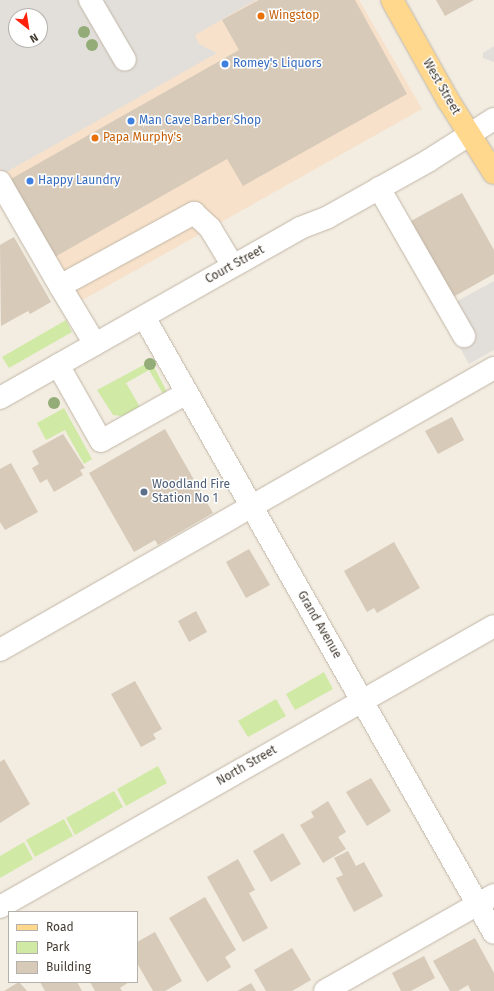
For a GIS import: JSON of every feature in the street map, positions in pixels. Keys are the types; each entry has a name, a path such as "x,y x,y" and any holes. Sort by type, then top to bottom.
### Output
{"main road":[{"name":"West Street","path":"392,0 470,134 494,172"}],"street":[{"path":"90,0 125,60"},
{"name":"Court Street","path":"0,398 233,266 379,188 494,119"},
{"path":"0,182 95,344"},
{"path":"379,188 464,336"},
{"path":"60,286 194,213 210,228 233,266"},
{"name":"Grand Avenue","path":"144,317 361,701 486,900 494,933"},
{"path":"58,365 105,449 187,393"},
{"path":"0,650 494,368"},
{"name":"North Street","path":"0,907 494,626"},
{"path":"325,991 486,900"}],"shaded area":[{"path":"0,0 359,0 422,109 63,311 0,202"},
{"path":"0,0 256,0 195,35 199,44 217,53 3,174 0,168"},
{"path":"494,46 494,62 483,58 483,53"},
{"path":"494,281 494,350 469,364 439,311"}],"green space":[{"path":"66,320 72,332 9,368 2,357"},
{"path":"151,361 167,392 163,394 149,370 126,383 140,407 122,416 113,415 97,390"},
{"path":"64,408 92,459 84,464 65,430 46,440 37,423"},
{"path":"324,672 333,689 295,710 286,694"},
{"path":"276,699 286,716 248,737 238,721"},
{"path":"158,766 167,783 126,806 117,789"},
{"path":"114,791 123,807 75,835 66,818"},
{"path":"64,819 73,836 35,857 26,840"},
{"path":"24,842 33,859 0,878 0,856"}],"building":[{"path":"259,0 355,0 407,94 243,186 227,159 53,258 9,180 239,50 222,20"},
{"path":"436,0 474,0 445,16"},
{"path":"462,193 494,250 494,274 453,297 411,221"},
{"path":"14,237 51,302 30,314 28,311 1,326 0,245"},
{"path":"452,417 464,440 438,454 425,431"},
{"path":"165,429 213,513 158,545 155,540 134,552 89,473"},
{"path":"63,434 85,468 80,470 83,475 54,492 47,479 40,483 32,468 39,464 32,451"},
{"path":"11,463 38,512 5,530 0,522 0,469"},
{"path":"394,542 420,588 377,613 374,608 367,612 344,571"},
{"path":"249,549 270,585 246,598 226,562"},
{"path":"196,611 207,632 189,642 178,621"},
{"path":"135,681 162,729 153,734 156,739 141,747 111,694"},
{"path":"4,759 30,804 0,823 0,762"},
{"path":"371,778 391,811 367,826 346,792"},
{"path":"328,801 346,832 338,837 346,849 323,863 300,825 314,817 311,812"},
{"path":"283,833 301,864 271,882 253,851"},
{"path":"348,851 356,866 364,862 383,896 354,912 336,878 343,875 334,858"},
{"path":"238,859 255,890 249,893 268,928 243,942 207,877"},
{"path":"205,897 236,950 225,957 231,967 207,982 169,918"},
{"path":"155,932 182,981 165,991 153,991 138,965 138,941"},
{"path":"475,938 494,973 494,991 471,991 468,985 458,991 450,991 433,961"},
{"path":"292,948 311,980 292,991 266,991 254,970"},
{"path":"424,956 435,978 411,991 401,991 392,973"},
{"path":"20,983 27,991 4,991"},
{"path":"41,983 78,983 82,991 45,991"},
{"path":"91,983 128,983 120,988 122,991 95,991"},
{"path":"251,983 256,991 237,991"}],"place":[{"name":"Wingstop","path":"261,16"},
{"name":"Romey's Liquors","path":"225,64"},
{"name":"Man Cave Barber Shop","path":"131,121"},
{"name":"Papa Murphy's","path":"95,138"},
{"name":"Happy Laundry","path":"30,181"},
{"name":"Woodland Fire Station No 1","path":"144,492"}]}
